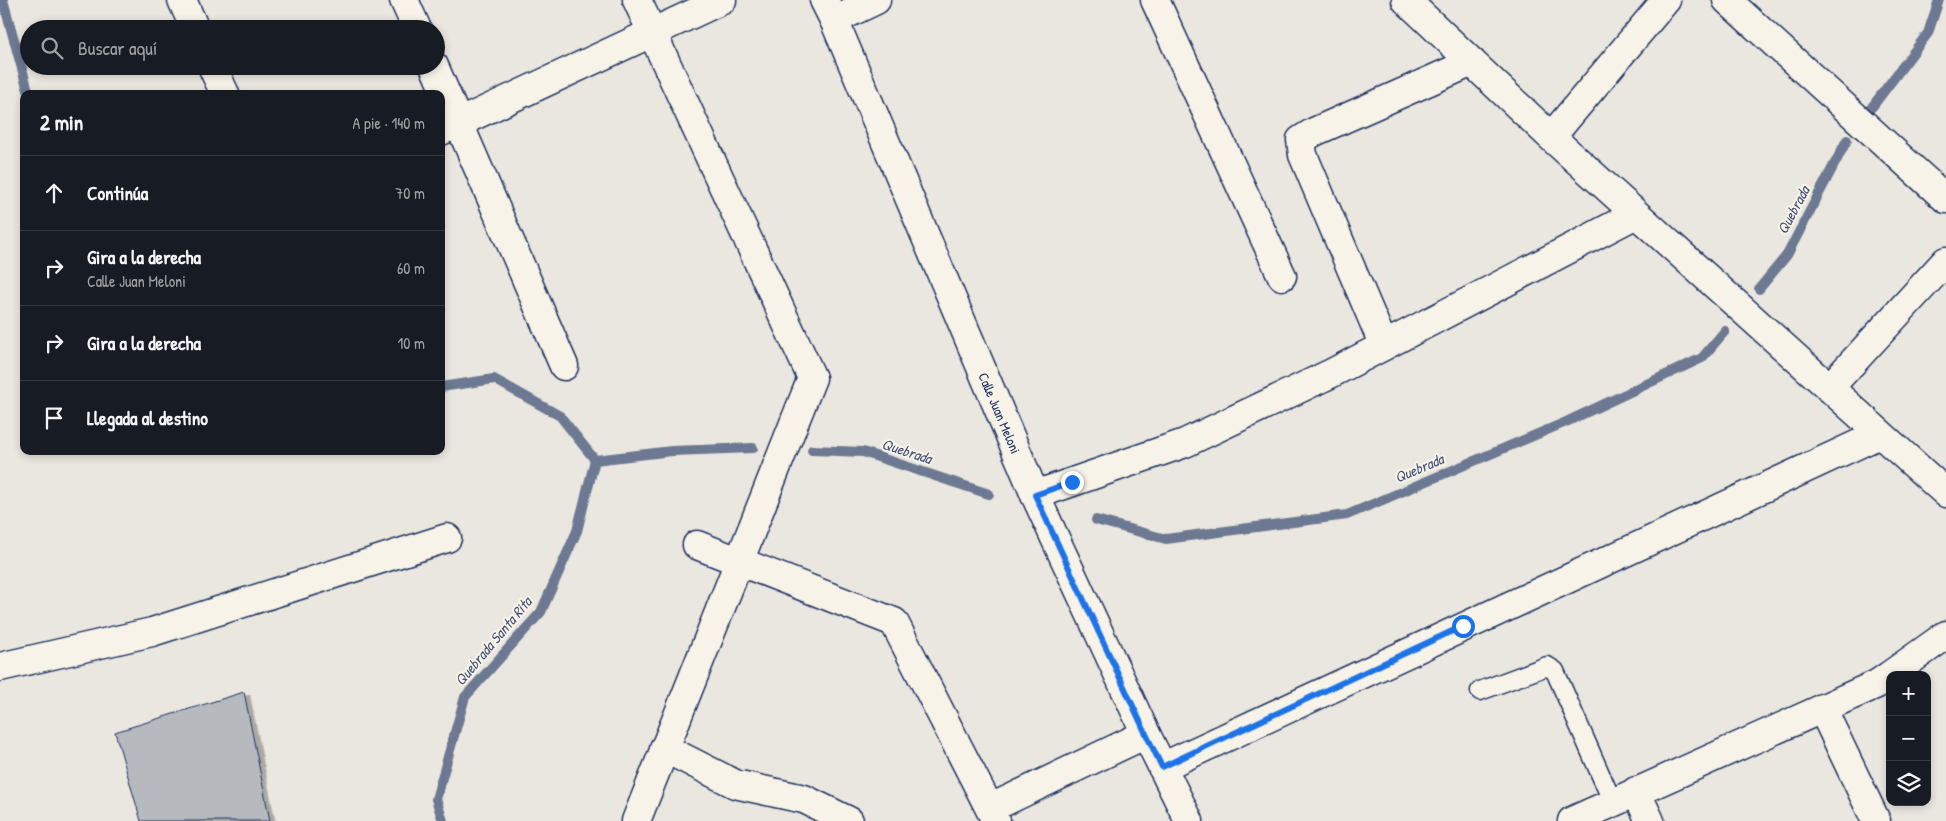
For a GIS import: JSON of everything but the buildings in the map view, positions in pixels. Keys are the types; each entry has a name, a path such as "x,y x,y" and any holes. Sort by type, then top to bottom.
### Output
{"street":[{"path":"182,0 191,20"},
{"path":"404,0 413,20"},
{"path":"636,821 812,378 637,0"},
{"path":"450,126 722,0"},
{"path":"829,10 876,0"},
{"path":"1155,0 1282,276"},
{"path":"1406,0 1551,137 1946,494"},
{"path":"1551,137 1666,0"},
{"path":"1727,0 1946,199"},
{"name":"Calle Juan Meloni","path":"829,10 1035,495 1146,734 1189,821"},
{"path":"1384,346 1303,155 1301,140 1314,132 1472,62"},
{"path":"216,75 223,90"},
{"path":"436,75 440,90"},
{"path":"445,107 450,126 564,366"},
{"path":"1035,495 1185,443 1332,373 1636,214"},
{"path":"1829,388 1946,261"},
{"path":"1162,767 1880,434"},
{"path":"2,660 152,632 447,538"},
{"path":"697,545 894,622 994,814 1146,734"},
{"path":"1896,671 1946,635"},
{"path":"1572,821 1877,684 1886,678"},
{"path":"1822,708 1876,821"},
{"path":"664,748 735,784 804,799 849,821"},
{"path":"1625,797 1650,821"}],"lane":[{"path":"1480,691 1547,666 1555,671 1625,797"}],"waterway":[{"name":"Quebrada Santa Rita","path":"3,0 20,61"},
{"name":"Quebrada","path":"1872,107 1928,33 1939,0"},
{"name":"Quebrada Santa Rita","path":"24,75 28,90"},
{"name":"Quebrada","path":"1759,289 1787,255 1847,140"},
{"name":"Quebrada","path":"1096,520 1166,539 1347,515 1566,422 1702,358 1725,331"},
{"name":"Quebrada Santa Rita","path":"443,821 436,799 465,697 541,612 577,531 595,460 560,416 494,379 445,386"},
{"name":"Quebrada","path":"595,460 672,451 753,448"},
{"name":"Quebrada","path":"812,450 863,452 989,494"}],"route":[{"path":"1072,482 1035,495 1162,767 1463,626"}]}
